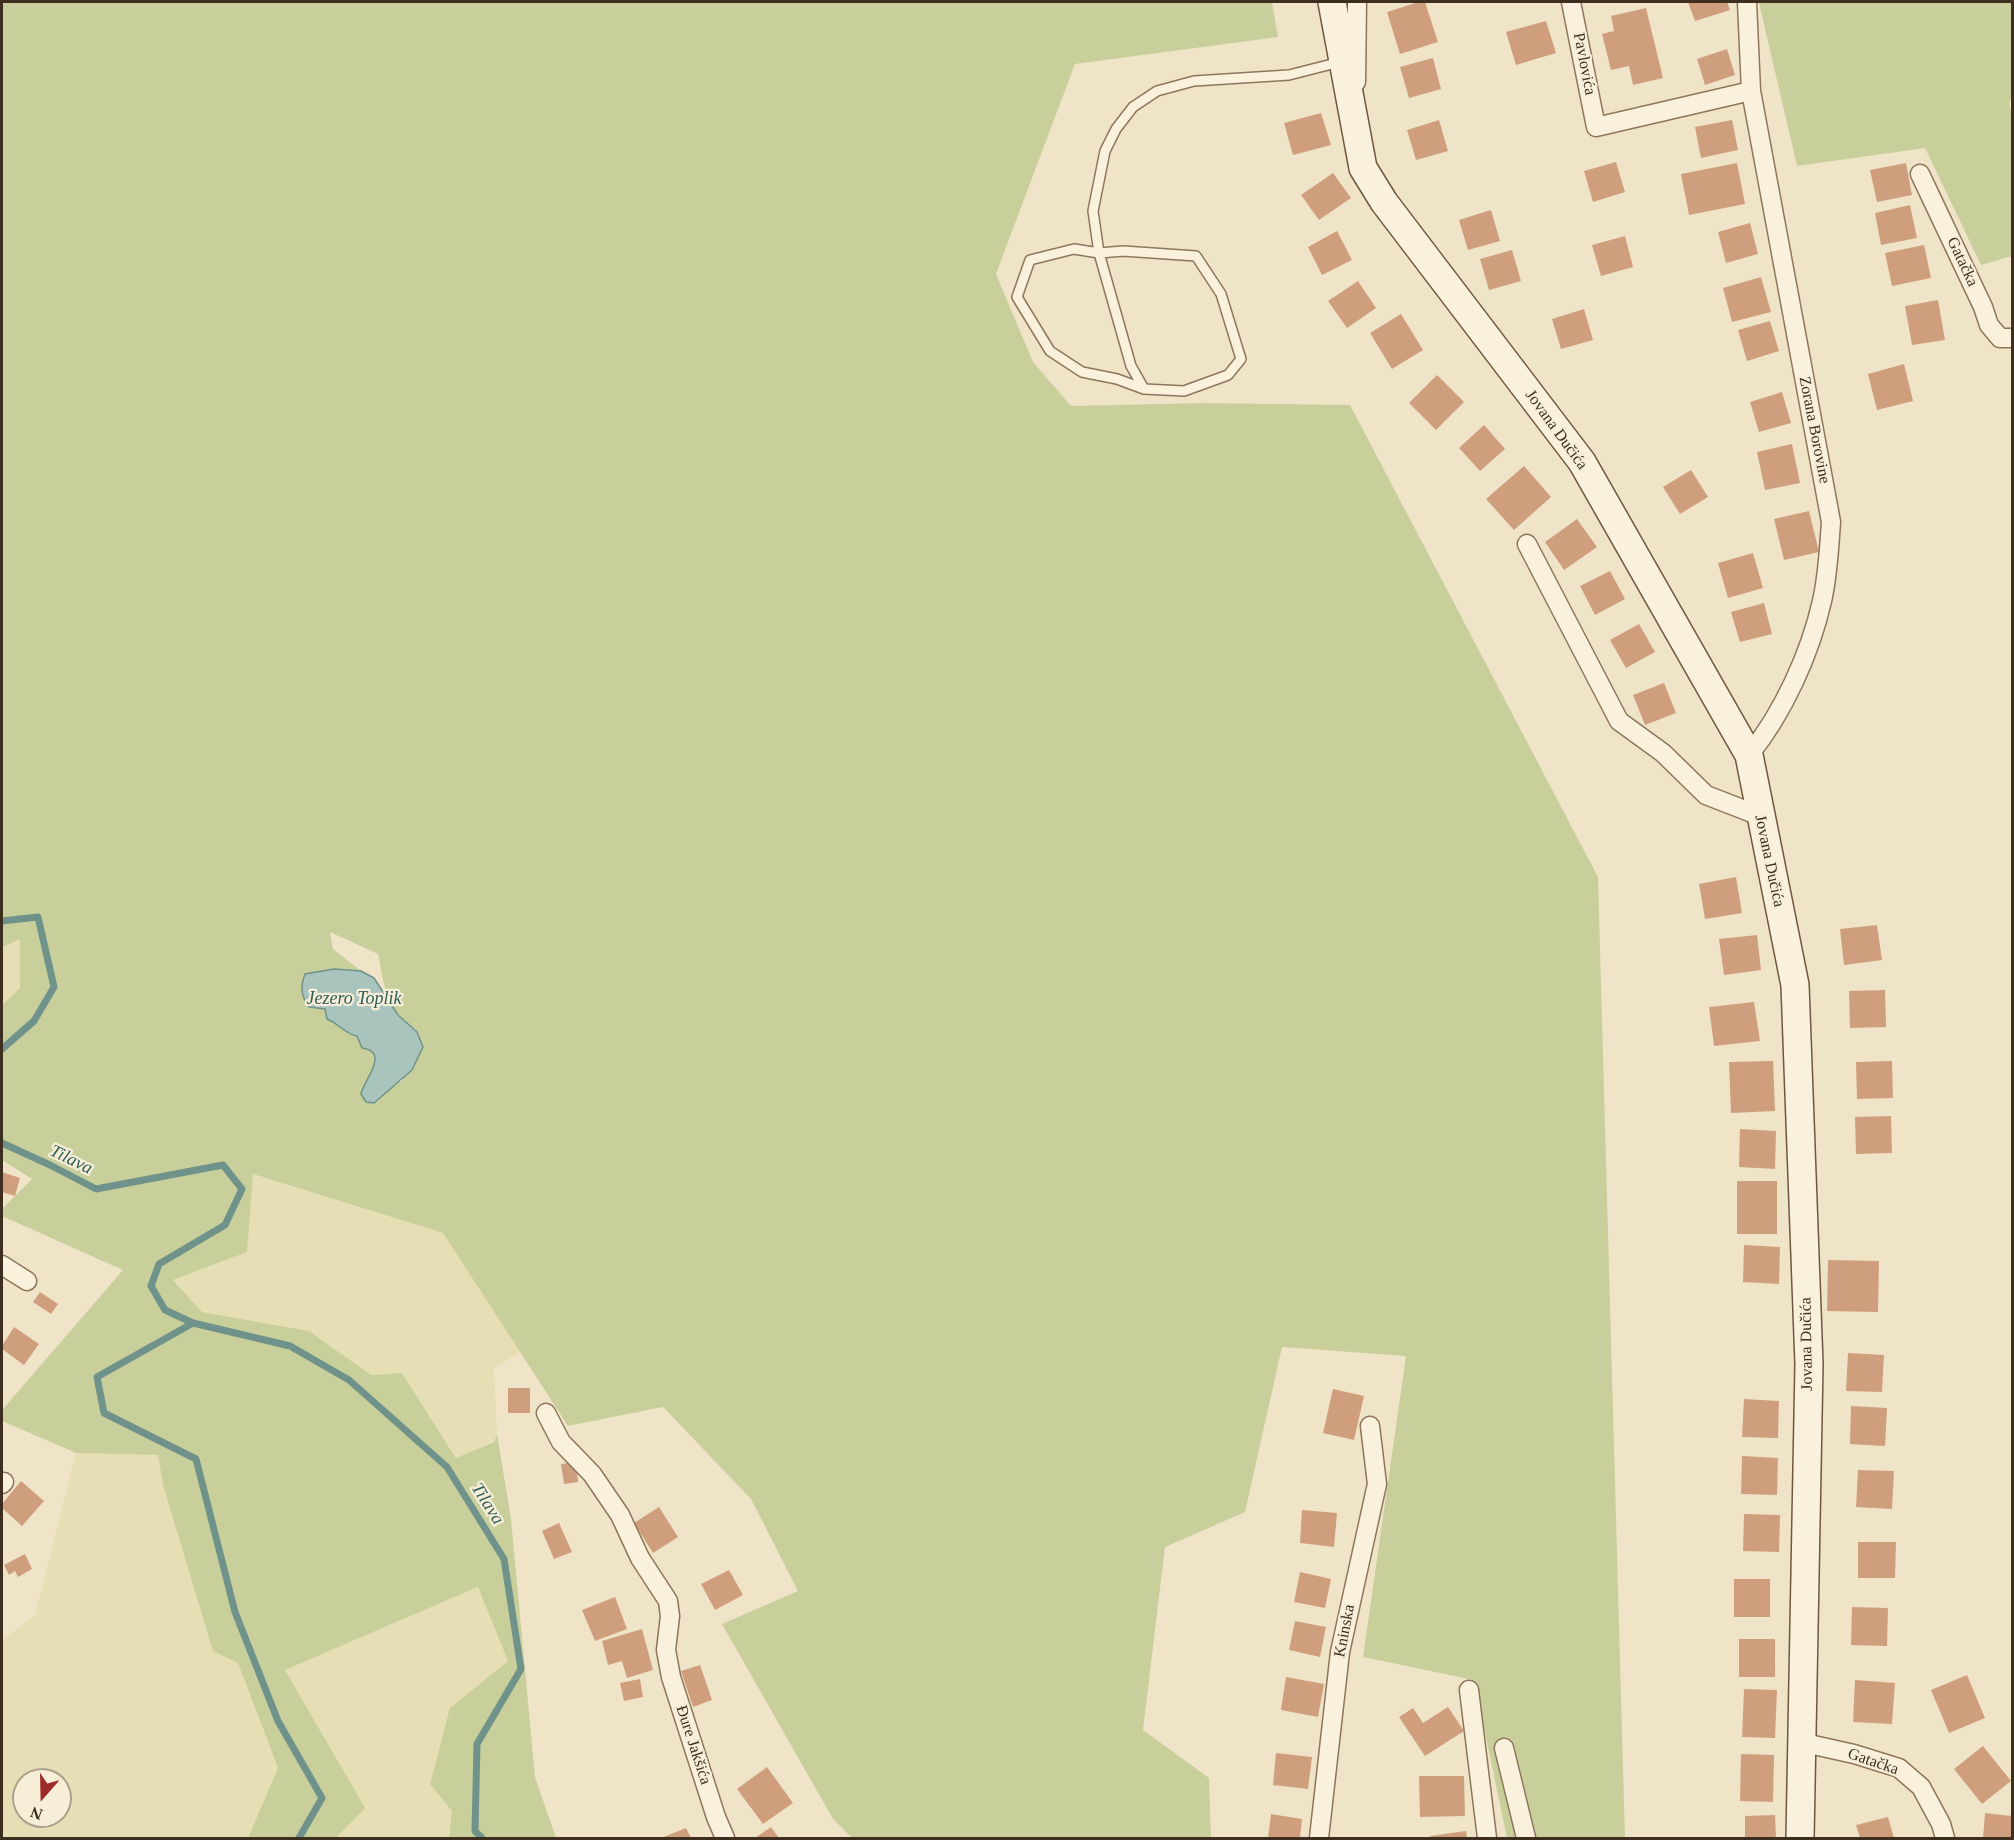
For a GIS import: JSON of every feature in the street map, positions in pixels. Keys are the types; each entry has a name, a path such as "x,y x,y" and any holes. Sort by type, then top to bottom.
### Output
{"main road":[{"name":"Jovana Dučića","path":"1332,2 1363,168 1384,202 1582,462 1749,755 1795,985 1809,1364 1800,1742 1800,1839"}],"street":[{"path":"1355,123 1357,2"},
{"name":"Pavlovića","path":"1572,2 1596,127 1751,91"},
{"name":"Zorana Borovine","path":"1747,2 1751,91 1832,522 1828,568 1822,602 1814,628 1783,704 1761,741 1749,755"},
{"name":"Gatačka","path":"1920,174 1983,307 1989,325 2001,338 2013,338"},
{"path":"1527,544 1619,721 1663,753 1706,795 1760,816"},
{"path":"2,1265 27,1281"},
{"name":"Đure Jakšića","path":"546,1413 561,1442 592,1474 620,1515 640,1558 668,1601 670,1616 666,1650 671,1677 725,1839"},
{"name":"Kninska","path":"1319,1839 1340,1652 1377,1484 1370,1426"},
{"path":"1469,1690 1487,1839"},
{"name":"Gatačka","path":"1800,1742 1854,1754 1899,1768 1920,1787 1941,1824 1945,1839"},
{"path":"1504,1749 1526,1839"}],"lane":[{"path":"1144,389 1131,366 1099,253 1093,211 1105,151 1116,129 1133,107 1157,91 1194,81 1289,75 1342,62"},
{"path":"1074,249 1099,253 1123,251 1196,256 1221,294 1241,359 1228,375 1184,391 1144,389 1082,372 1050,351 1017,297 1030,260 1074,249"}],"shaded area":[{"path":"21,938 20,988 2,1005 2,947"},
{"path":"252,1174 443,1233 520,1352 494,1369 497,1434 494,1441 457,1458 402,1373 371,1375 309,1331 202,1312 173,1280 247,1252"},
{"path":"76,1453 158,1455 163,1485 238,1663 278,1769 248,1838 2,1838 2,1640 35,1615"},
{"path":"479,1587 508,1661 450,1708 453,1811 449,1838 336,1838 364,1808 285,1670"}],"green space":[{"path":"2,2 1272,2 1278,37 1075,64 996,274 1033,362 1071,406 1203,403 1350,405 1598,877 1625,1838 1507,1838 1474,1680 1363,1657 1406,1356 1282,1347 1245,1512 1165,1547 1143,1730 1209,1778 1211,1838 852,1838 833,1819 722,1624 798,1591 751,1499 663,1407 568,1426 443,1233 253,1174 247,1252 173,1280 202,1312 309,1331 371,1375 402,1373 456,1458 494,1442 497,1434 511,1519 535,1777 556,1838 449,1838 452,1811 430,1784 450,1708 508,1661 478,1587 285,1670 365,1808 336,1838 248,1838 278,1768 238,1663 213,1651 163,1485 158,1455 76,1453 2,1421 2,1410 123,1270 2,1216 2,1209 32,1179 2,1160 2,1005 20,988 20,939 2,947","holes":["330,932 378,954 389,1000 407,1022 403,1080 374,1103 361,1090 372,1072 375,1059 373,1054 362,1048 357,1036 328,1019 328,1014 305,974 334,969 361,971 333,949"]},
{"path":"2012,2 2012,97 2009,103 2012,115 2012,256 1981,265 1925,148 1797,166 1759,3"}],"water":[{"name":"Jezero Toplik","path":"334,969 361,971 374,978 398,1015 417,1032 423,1047 412,1070 374,1103 366,1102 361,1094 373,1068 374,1055 362,1048 357,1036 327,1019 325,1009 309,1007 304,999 302,983 305,974"}],"building":[{"path":"1425,2 1438,42 1400,54 1387,12"},
{"path":"1688,2 1727,2 1730,10 1695,21"},
{"path":"1646,8 1663,78 1633,85 1629,66 1611,70 1602,34 1614,31 1611,16"},
{"path":"1546,21 1556,53 1516,65 1506,32"},
{"path":"1727,49 1735,75 1705,85 1697,59"},
{"path":"1433,58 1441,89 1409,98 1400,67"},
{"path":"1321,113 1331,145 1293,155 1284,123"},
{"path":"1439,120 1448,151 1416,160 1407,130"},
{"path":"1732,120 1738,150 1701,158 1695,127"},
{"path":"1616,162 1625,192 1593,202 1584,171"},
{"path":"1737,163 1745,204 1689,215 1681,174"},
{"path":"1906,163 1912,195 1877,202 1870,170"},
{"path":"1333,173 1351,198 1319,220 1301,195"},
{"path":"1910,205 1917,238 1881,245 1875,213"},
{"path":"1491,210 1500,241 1468,250 1459,220"},
{"path":"1750,223 1758,254 1726,263 1718,232"},
{"path":"1337,231 1352,260 1322,275 1308,247"},
{"path":"1625,236 1633,267 1601,276 1592,245"},
{"path":"1924,245 1931,278 1892,286 1885,253"},
{"path":"1512,250 1521,281 1489,290 1480,259"},
{"path":"1761,277 1771,312 1732,322 1723,288"},
{"path":"1358,281 1376,308 1347,328 1328,301"},
{"path":"1938,300 1945,340 1912,345 1905,306"},
{"path":"1584,309 1593,340 1561,349 1552,319"},
{"path":"1401,314 1423,350 1392,369 1370,333"},
{"path":"1770,321 1779,351 1747,361 1738,330"},
{"path":"1904,364 1913,401 1877,410 1868,374"},
{"path":"1437,375 1464,402 1436,430 1409,403"},
{"path":"1782,392 1791,423 1759,432 1750,402"},
{"path":"1484,425 1505,449 1480,471 1459,448"},
{"path":"1792,444 1800,483 1765,490 1757,452"},
{"path":"1524,466 1551,497 1514,530 1486,499"},
{"path":"1691,470 1708,497 1680,514 1663,487"},
{"path":"1809,511 1819,552 1784,560 1774,519"},
{"path":"1577,519 1597,547 1564,570 1545,542"},
{"path":"1753,553 1763,588 1728,598 1718,563"},
{"path":"1610,571 1625,599 1595,615 1580,586"},
{"path":"1764,603 1772,634 1740,642 1731,612"},
{"path":"1639,624 1655,652 1626,668 1610,640"},
{"path":"1664,683 1676,713 1645,725 1633,695"},
{"path":"1736,877 1742,913 1705,919 1699,884"},
{"path":"1877,925 1882,960 1844,965 1840,929"},
{"path":"1757,935 1761,970 1724,975 1719,939"},
{"path":"1885,990 1886,1027 1850,1028 1849,991"},
{"path":"1754,1002 1760,1041 1714,1046 1709,1007"},
{"path":"1773,1061 1775,1111 1731,1113 1729,1062"},
{"path":"1892,1061 1893,1098 1857,1099 1856,1062"},
{"path":"1891,1116 1892,1153 1856,1154 1855,1117"},
{"path":"1740,1129 1776,1131 1775,1169 1739,1167"},
{"path":"2,1172 20,1178 15,1196 2,1192"},
{"path":"1737,1181 1777,1181 1777,1234 1737,1234"},
{"path":"1744,1245 1780,1247 1779,1284 1743,1282"},
{"path":"1828,1260 1879,1261 1878,1312 1827,1311"},
{"path":"40,1292 58,1304 51,1314 33,1302"},
{"path":"14,1327 39,1344 24,1365 2,1349"},
{"path":"1848,1353 1884,1355 1882,1392 1846,1391"},
{"path":"508,1388 530,1388 530,1413 508,1413"},
{"path":"1333,1389 1364,1396 1354,1440 1323,1433"},
{"path":"1744,1399 1779,1401 1778,1438 1742,1437"},
{"path":"1851,1406 1887,1408 1885,1446 1850,1444"},
{"path":"1742,1456 1778,1458 1777,1495 1741,1494"},
{"path":"576,1462 578,1482 564,1484 561,1464"},
{"path":"1858,1470 1894,1471 1892,1509 1856,1507"},
{"path":"21,1481 44,1501 22,1526 2,1508 2,1504"},
{"path":"659,1507 678,1537 653,1553 634,1523"},
{"path":"1302,1510 1337,1513 1334,1547 1300,1543"},
{"path":"1744,1514 1780,1515 1779,1552 1743,1551"},
{"path":"559,1523 572,1552 554,1559 542,1531"},
{"path":"1858,1542 1896,1542 1895,1578 1858,1578"},
{"path":"25,1554 32,1569 18,1577 15,1571 9,1575 4,1565"},
{"path":"729,1570 743,1595 715,1610 701,1584"},
{"path":"1300,1572 1331,1579 1325,1608 1294,1602"},
{"path":"1734,1579 1770,1579 1770,1617 1734,1617"},
{"path":"615,1597 627,1629 595,1641 582,1610"},
{"path":"1852,1607 1888,1608 1887,1646 1851,1645"},
{"path":"1295,1621 1326,1627 1320,1657 1289,1650"},
{"path":"642,1629 653,1670 627,1678 622,1661 608,1665 602,1641"},
{"path":"1739,1639 1775,1639 1775,1677 1739,1677"},
{"path":"700,1665 712,1700 693,1707 681,1671"},
{"path":"1967,1675 1985,1718 1949,1733 1931,1690"},
{"path":"1286,1677 1324,1684 1318,1717 1281,1710"},
{"path":"640,1679 643,1697 624,1701 620,1683"},
{"path":"1855,1680 1895,1683 1892,1724 1853,1722"},
{"path":"1744,1689 1777,1690 1775,1738 1742,1737"},
{"path":"1448,1707 1464,1731 1425,1756 1399,1717 1413,1708 1423,1723"},
{"path":"1983,1746 2011,1781 1982,1804 1954,1769"},
{"path":"1276,1753 1312,1757 1308,1789 1273,1785"},
{"path":"1741,1754 1774,1755 1773,1802 1740,1801"},
{"path":"767,1767 793,1803 763,1824 737,1789"},
{"path":"1419,1776 1464,1776 1465,1816 1420,1817"},
{"path":"1985,1813 2012,1816 2012,1838 1983,1838"},
{"path":"1271,1814 1302,1819 1300,1838 1268,1838"},
{"path":"1775,1815 1776,1838 1745,1838 1745,1816"},
{"path":"1888,1817 1894,1838 1860,1838 1856,1825"},
{"path":"771,1827 779,1838 755,1838"},
{"path":"686,1828 691,1838 661,1838"},
{"path":"1466,1831 1467,1838 1431,1838 1430,1836"}],"waterway":[{"name":"Tilava","path":"2,921 38,917 54,987 34,1021 2,1049"},
{"name":"Tilava","path":"2,1143 96,1189 223,1165 242,1189 225,1225 159,1264 151,1286 165,1310 193,1323 97,1377 104,1413 196,1459 235,1612 278,1721 322,1798 299,1838"},
{"name":"Tilava","path":"193,1323 290,1346 349,1380 447,1467 504,1559 521,1669 477,1744 475,1831 482,1838"}]}
